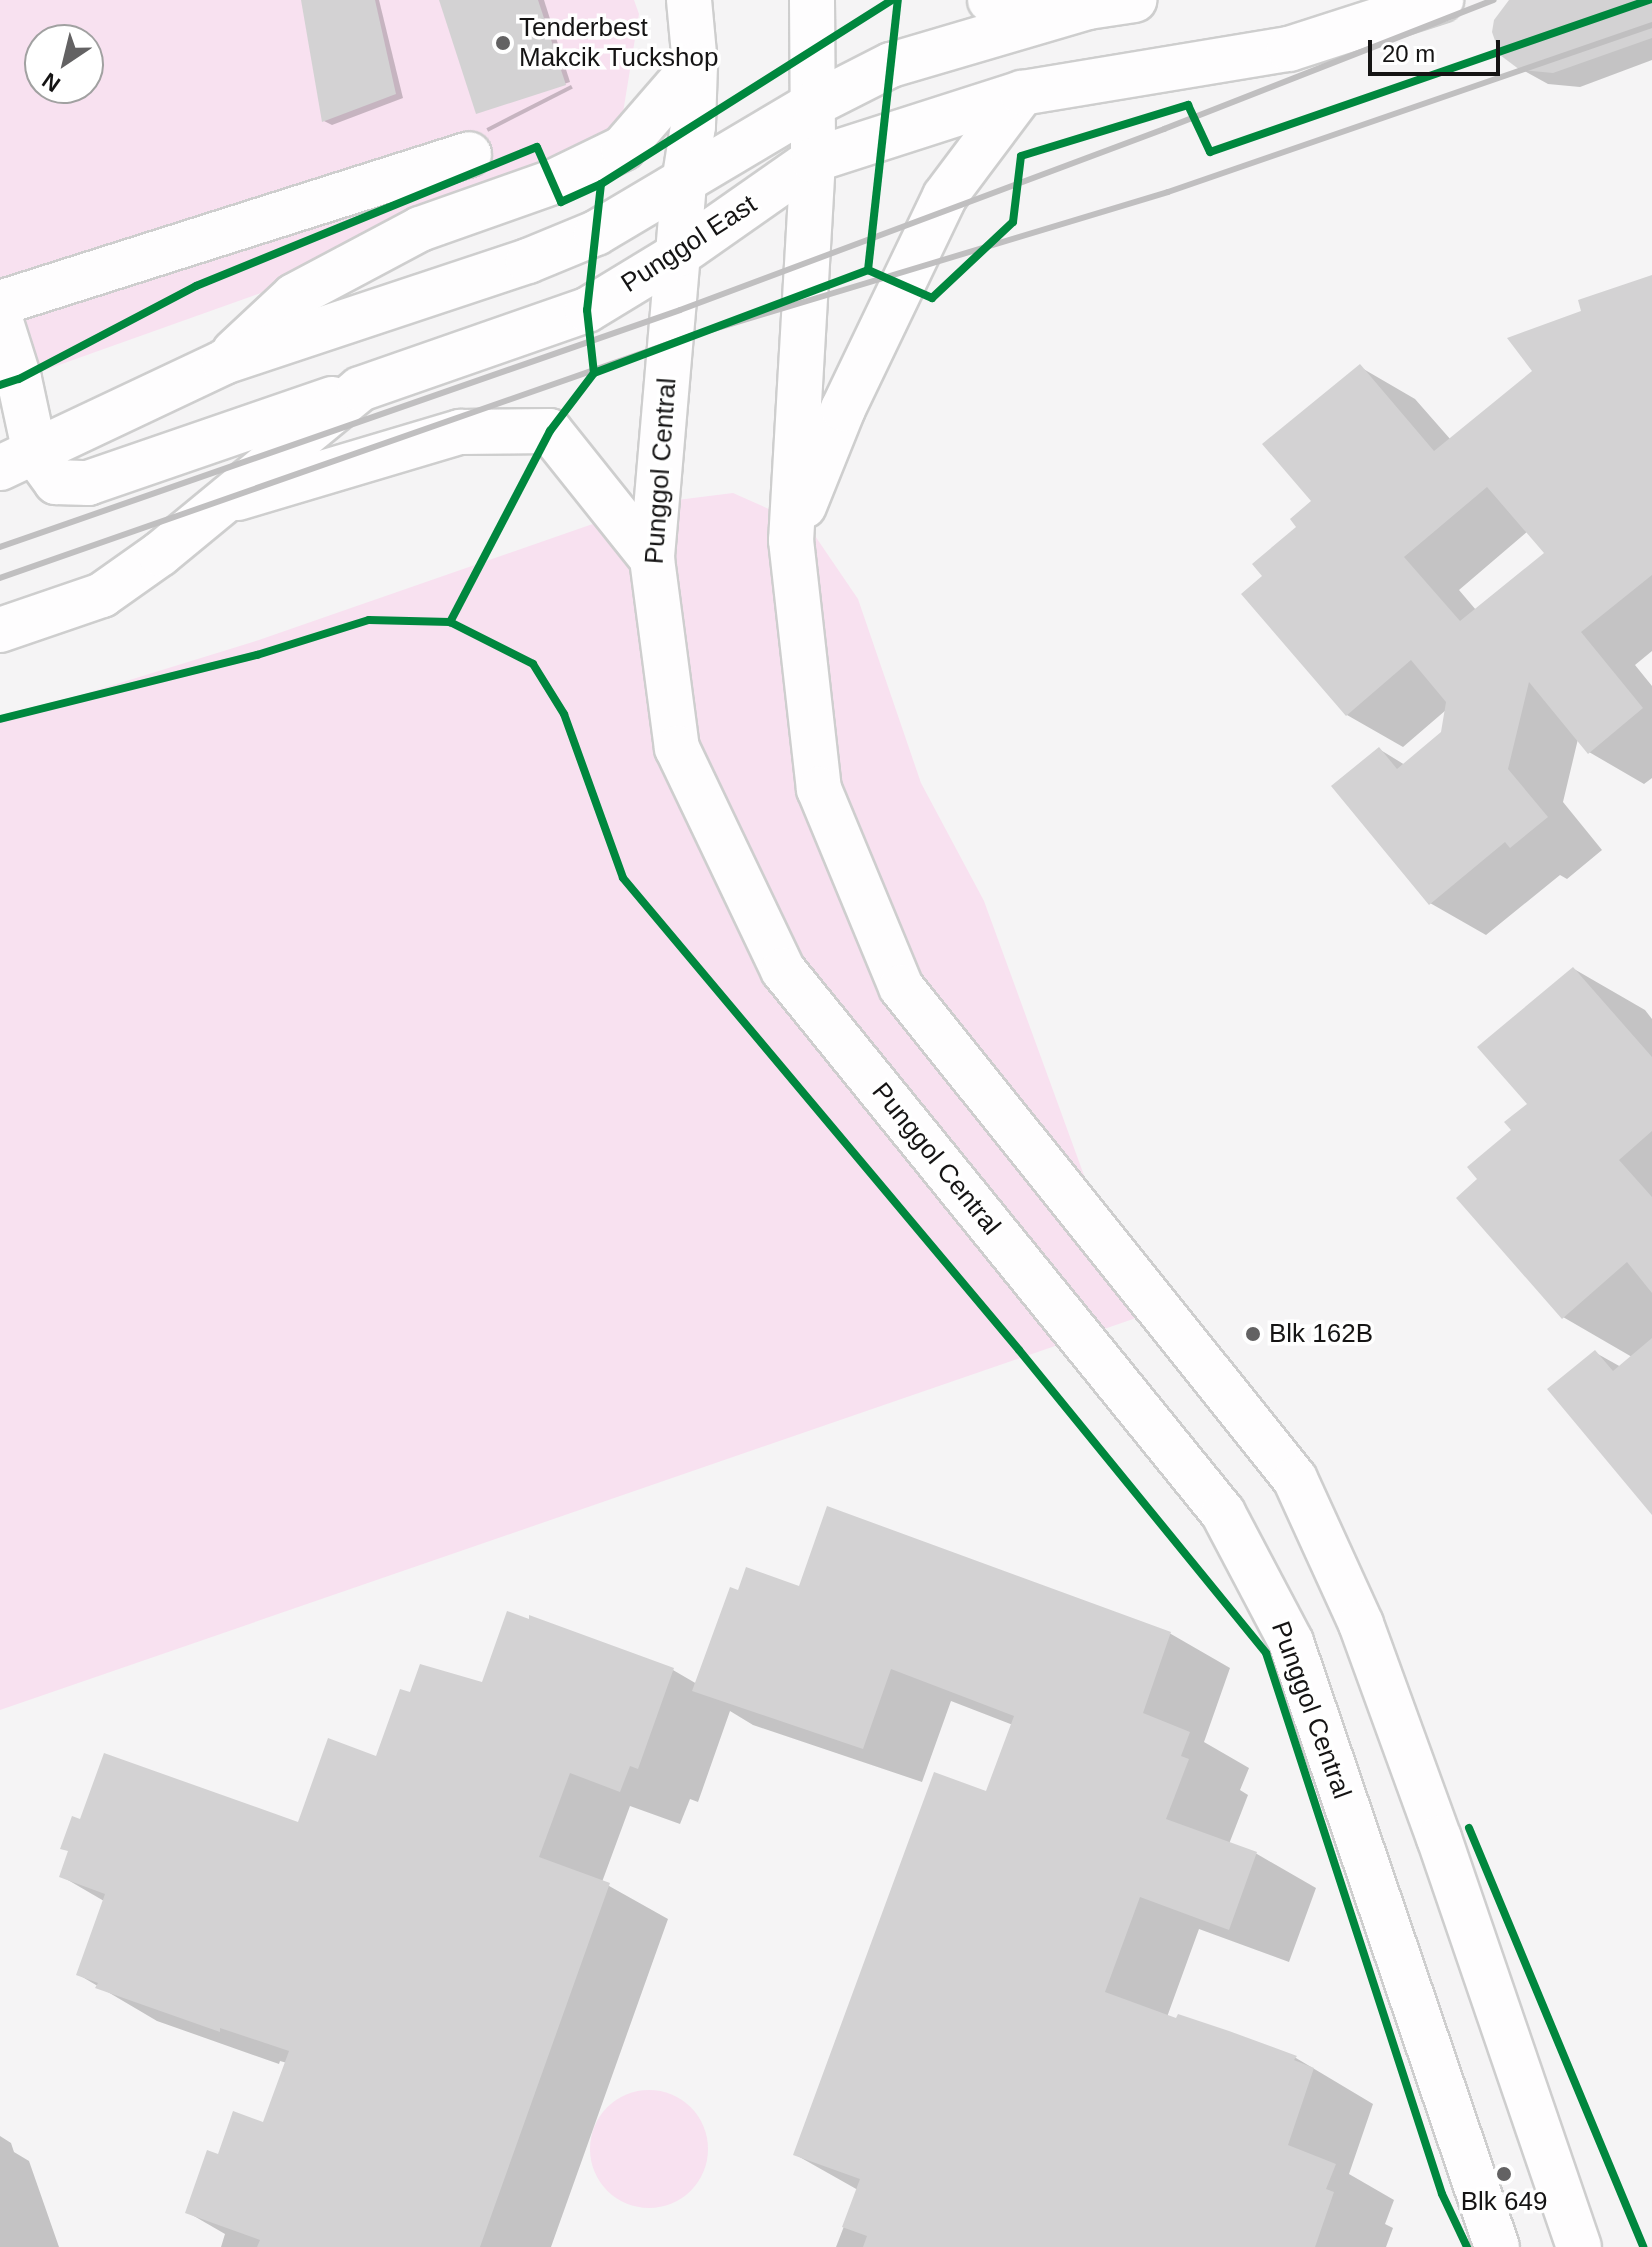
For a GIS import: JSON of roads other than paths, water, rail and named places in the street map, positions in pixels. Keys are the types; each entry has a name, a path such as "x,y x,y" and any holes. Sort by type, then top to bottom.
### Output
{"main road":[{"name":"Punggol Central","path":"689,0 695,65 693,126 684,183 652,559 677,748 783,970 1223,1513 1291,1642 1497,2247"},
{"path":"812,0 813,160 791,540 819,789 901,987 1295,1479 1361,1624 1439,1838 1579,2247"},
{"path":"990,0 1088,7"},
{"name":"Punggol East","path":"18,460 224,362 528,261 596,233 812,105 891,65 1088,7 1134,0"},
{"name":"Punggol East","path":"0,630 102,595 160,554 216,504 360,389 587,310 679,254 813,160 1022,93 1289,49 1441,0"},
{"path":"224,362 294,296 420,229 553,182 623,148 695,65"},
{"path":"791,540 843,409 945,196 1022,93"},
{"path":"0,303 469,154"},
{"path":"0,319 19,379 18,460 56,482 88,483 360,389"},
{"path":"216,504 460,432 550,431 652,559"}],"railway":[{"path":"0,547 680,310 1164,129 1494,0"},
{"path":"0,578 691,336 1168,192 1652,25"}],"place":[{"name":"Tenderbest Makcik Tuckshop","path":"503,43"},
{"name":"Blk 162B","path":"1253,1334"},
{"name":"Blk 649","path":"1504,2174"}]}
